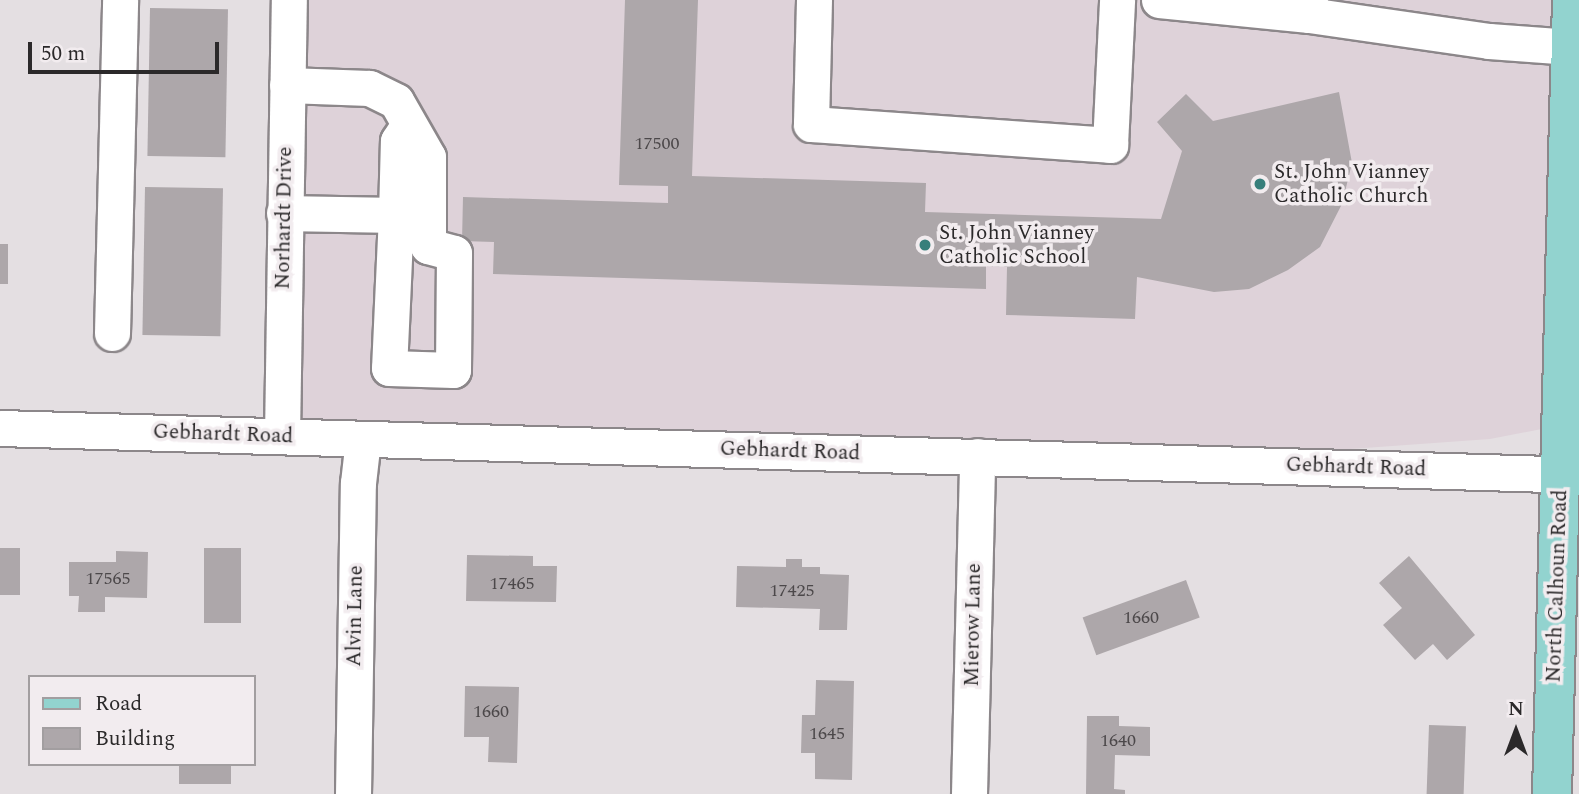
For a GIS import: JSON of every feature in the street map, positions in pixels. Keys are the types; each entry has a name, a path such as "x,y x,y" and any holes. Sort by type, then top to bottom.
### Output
{"main road":[{"name":"North Calhoun Road","path":"1552,794 1573,478 1569,130 1572,0"},
{"path":"1569,130 1579,167"}],"street":[{"path":"113,333 120,0"},
{"name":"Norhardt Drive","path":"282,436 289,0"},
{"path":"814,0 811,124 1110,145 1117,0"},
{"path":"1159,0 1310,8 1489,41 1571,47"},
{"path":"287,85 369,88 396,101 407,127 428,156 428,246 454,253 453,370 389,368 398,141 407,127"},
{"path":"284,213 396,215"},
{"name":"Gebhardt Road","path":"0,428 977,456 1573,478"},
{"name":"Alvin Lane","path":"353,794 358,496 363,439"},
{"name":"Mierow Lane","path":"969,794 977,456"}],"shaded area":[{"name":"St. John Vianney Catholic School","path":"289,0 1572,0 1562,425 1490,439 1167,462 282,436"}],"building":[{"path":"625,0 698,0 692,176 926,183 925,212 1161,219 1182,151 1157,122 1186,94 1213,121 1339,92 1352,163 1342,204 1320,247 1288,270 1249,289 1214,292 1137,277 1135,319 1006,315 1007,267 986,266 986,289 493,274 494,242 462,241 463,197 668,203 668,186 619,185"},
{"path":"150,8 228,9 225,157 147,156"},
{"path":"145,187 223,188 220,336 142,335"},
{"path":"0,244 8,244 8,284 0,284"},
{"path":"0,548 20,548 20,595 0,595"},
{"path":"204,548 241,548 241,623 204,623"},
{"path":"116,551 148,552 147,598 105,597 105,612 78,612 79,596 69,596 69,562 116,562"},
{"path":"467,555 533,556 533,566 557,566 556,602 466,601"},
{"path":"1409,556 1475,635 1447,660 1433,644 1415,660 1383,625 1402,608 1379,583"},
{"path":"786,559 802,559 802,567 820,567 820,574 849,575 847,630 819,630 820,609 736,607 737,566 786,567"},
{"path":"1186,580 1200,618 1096,655 1083,618"},
{"path":"816,680 854,681 852,780 815,779 815,753 801,753 802,715 815,715"},
{"path":"465,686 519,687 517,763 488,762 489,737 464,737"},
{"path":"1087,716 1119,716 1119,726 1150,727 1150,756 1115,755 1114,789 1125,790 1125,794 1086,794"},
{"path":"1429,725 1466,726 1464,794 1427,794"},
{"path":"179,766 231,766 231,784 179,784"}],"place":[{"name":"St. John Vianney Catholic Church","path":"1260,184"},
{"name":"St. John Vianney Catholic School","path":"925,245"}]}
